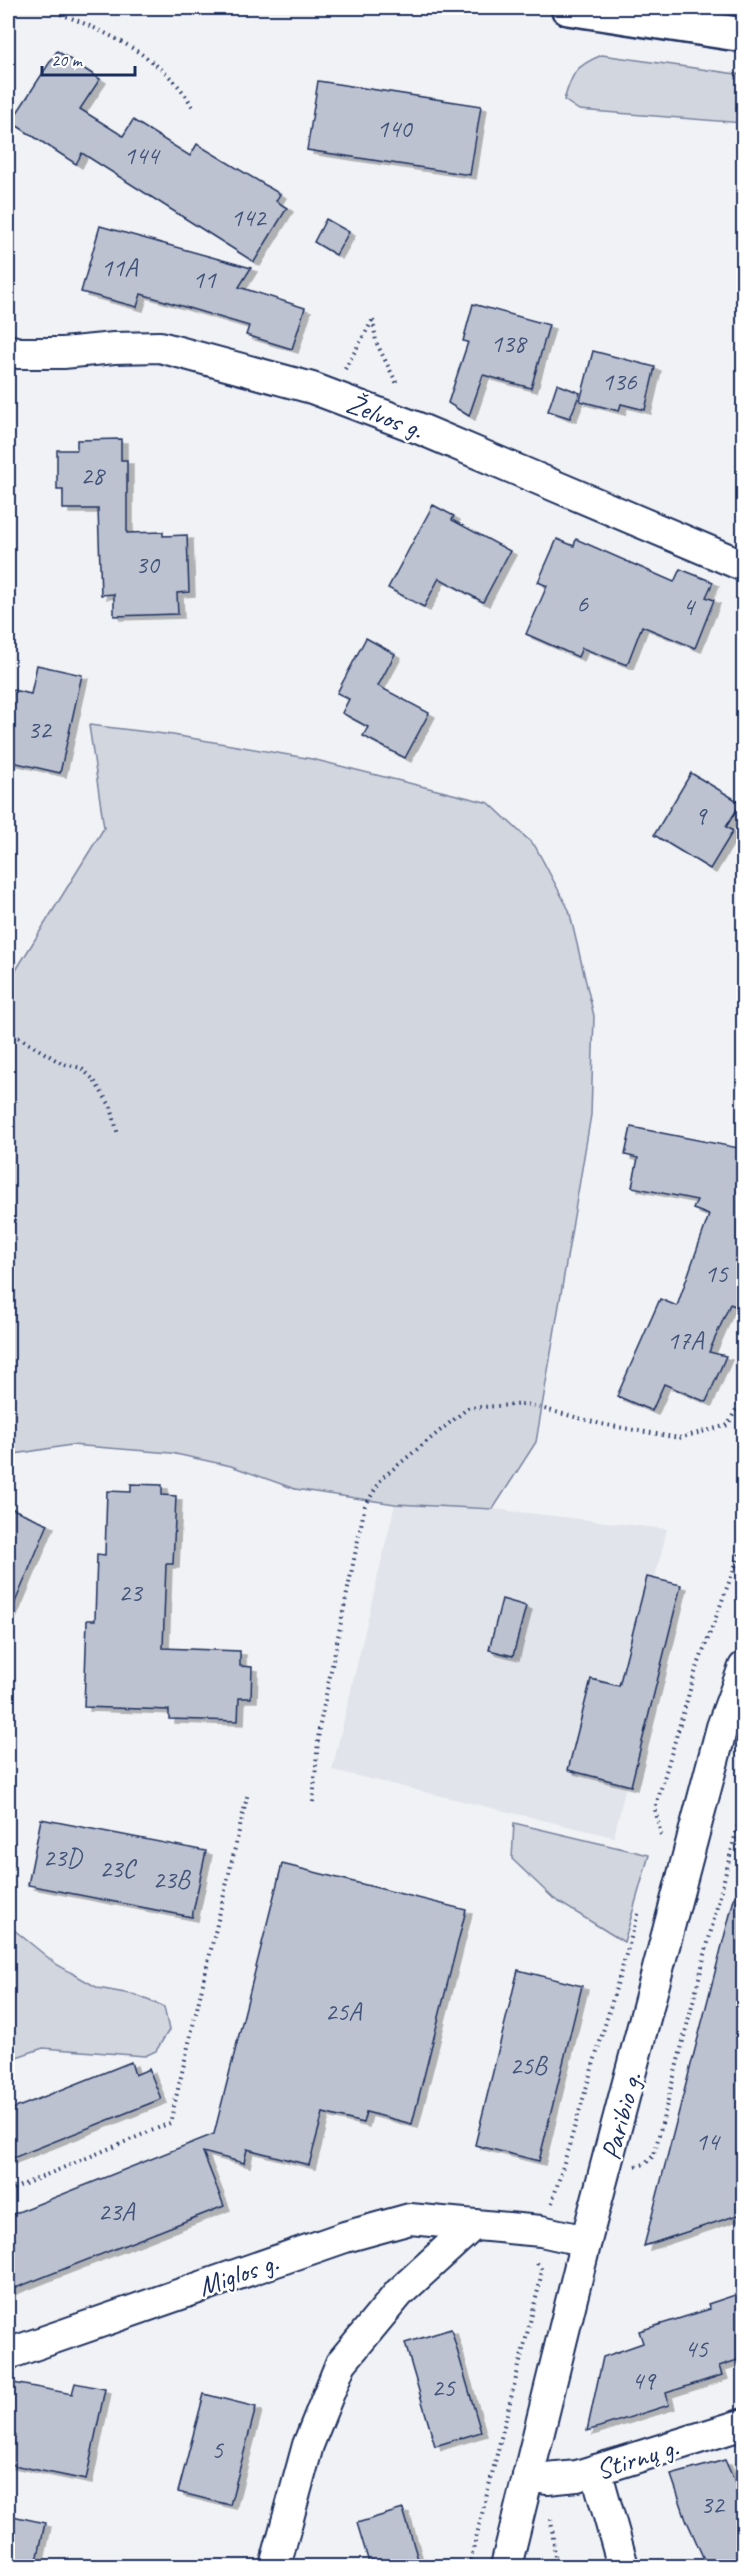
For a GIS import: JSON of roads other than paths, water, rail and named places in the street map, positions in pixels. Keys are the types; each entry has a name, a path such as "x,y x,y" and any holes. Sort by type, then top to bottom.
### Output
{"highway":[{"path":"568,8 744,35"}],"street":[{"name":"Želvos g.","path":"8,350 19,353 63,353 114,348 160,347 330,395 418,428 744,566"},
{"name":"Paribio g.","path":"506,2566 586,2241 722,1727 744,1667"},
{"name":"Miglos g.","path":"8,2354 345,2237 410,2219 541,2231 586,2241"},
{"path":"275,2566 308,2445 341,2363 399,2294 473,2225"},
{"name":"Stirnų g.","path":"528,2476 557,2479 596,2470 744,2424"},
{"path":"596,2470 623,2566"}]}
